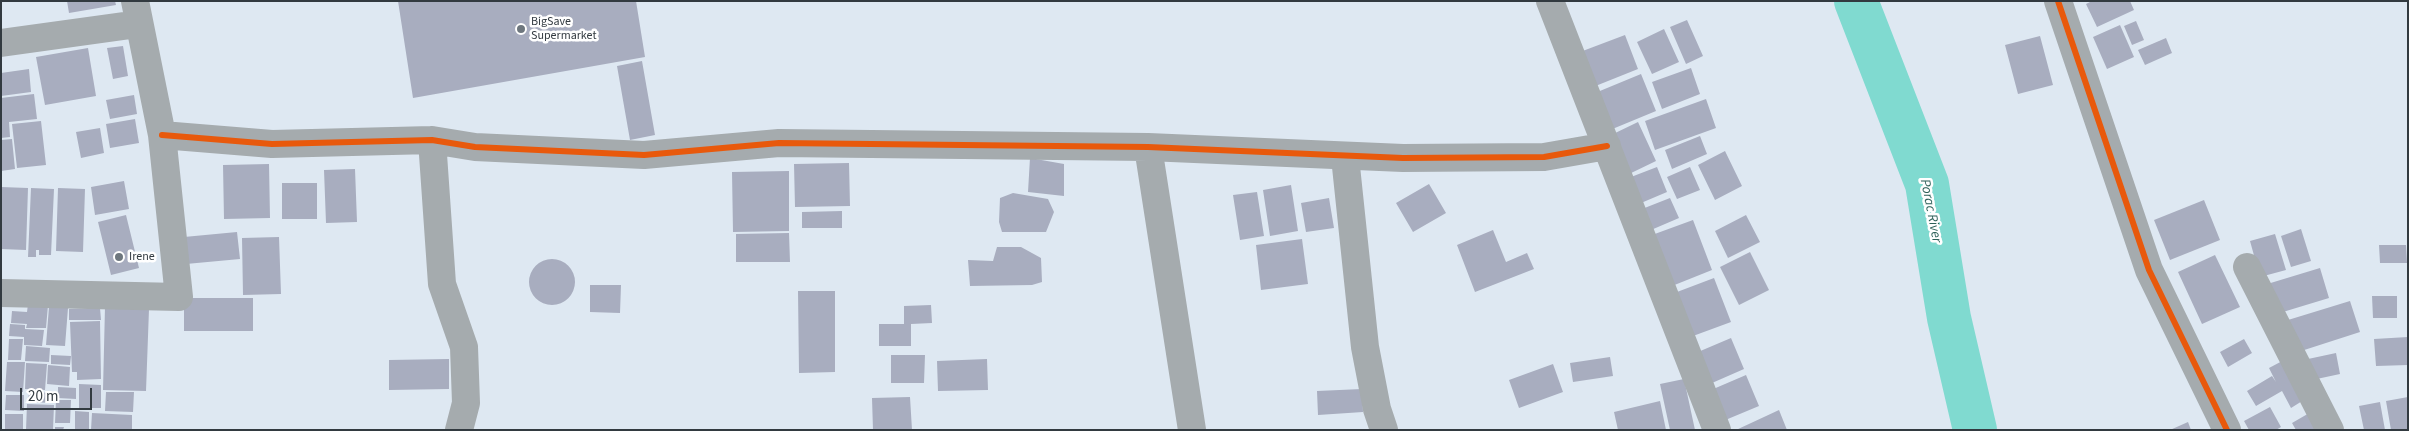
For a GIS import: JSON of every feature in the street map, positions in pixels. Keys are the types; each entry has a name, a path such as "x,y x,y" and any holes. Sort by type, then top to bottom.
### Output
{"street":[{"path":"1550,1 1717,430"},
{"path":"2058,1 2149,270 2227,430"},
{"path":"1,43 136,13 162,135 179,297 1,293"},
{"path":"162,135 272,144 432,140 475,147 644,155 779,143 1148,147 1345,157 1544,157 1607,146"},
{"path":"432,140 442,284 464,347 466,403 459,430"},
{"path":"1148,147 1192,430"},
{"path":"1345,157 1365,347 1377,409 1384,430"},
{"path":"2247,267 2330,430"}],"building":[{"path":"67,1 115,1 116,5 69,13"},
{"name":"BigSave Supermarket","path":"398,1 636,1 645,57 413,98"},
{"path":"2092,1 2130,1 2134,10 2097,27 2086,4"},
{"path":"1687,20 1703,56 1686,64 1670,27"},
{"path":"2136,21 2144,40 2132,45 2124,26"},
{"path":"2120,25 2134,57 2107,69 2093,37"},
{"path":"1664,29 1679,62 1652,74 1637,42"},
{"path":"1625,35 1638,69 1593,87 1580,52"},
{"path":"2040,36 2053,85 2018,94 2005,45"},
{"path":"2166,38 2172,53 2145,65 2138,50"},
{"path":"123,46 128,76 113,79 107,48"},
{"path":"88,48 96,96 45,105 36,57"},
{"path":"642,61 655,135 630,140 617,66"},
{"path":"1691,68 1700,94 1662,109 1652,82"},
{"path":"29,69 31,92 1,96 1,73"},
{"path":"1641,74 1656,111 1610,130 1595,93"},
{"path":"34,94 37,119 9,122 10,137 1,138 1,98"},
{"path":"134,95 137,114 110,119 106,100"},
{"path":"1706,99 1716,128 1655,150 1645,121"},
{"path":"135,119 139,143 110,148 106,124"},
{"path":"41,121 46,165 17,168 12,124"},
{"path":"1638,122 1656,161 1627,175 1609,136"},
{"path":"100,128 104,153 81,158 76,132"},
{"path":"1700,136 1707,154 1672,169 1665,150"},
{"path":"12,139 15,169 1,171 1,140"},
{"path":"1725,151 1742,186 1715,200 1698,165"},
{"path":"1030,158 1064,164 1064,196 1028,192"},
{"path":"849,163 850,206 795,207 794,164"},
{"path":"269,164 270,218 224,219 223,165"},
{"path":"1657,167 1667,192 1641,203 1631,177"},
{"path":"1690,167 1700,190 1677,199 1667,177"},
{"path":"355,169 357,222 326,223 324,170"},
{"path":"789,171 789,231 733,232 732,172"},
{"path":"124,181 129,209 95,215 91,187"},
{"path":"282,183 317,183 317,219 282,219"},
{"path":"1429,184 1446,213 1413,232 1396,203"},
{"path":"1291,185 1298,231 1270,236 1263,190"},
{"path":"1,187 28,188 26,250 1,249"},
{"path":"31,188 54,189 51,255 39,255 39,250 36,250 36,257 28,257"},
{"path":"58,188 85,189 83,252 56,251"},
{"path":"1257,192 1264,236 1240,240 1233,195"},
{"path":"1013,193 1048,199 1054,212 1046,232 1002,232 999,222 1000,198"},
{"path":"1329,198 1334,228 1306,232 1301,203"},
{"path":"1670,198 1679,218 1651,230 1642,209"},
{"path":"2204,200 2220,240 2170,260 2154,220"},
{"path":"842,211 842,228 802,228 802,212"},
{"path":"126,215 139,268 111,275 98,222"},
{"path":"1746,215 1760,242 1728,258 1715,231"},
{"path":"1693,220 1712,270 1672,286 1652,235"},
{"path":"2301,229 2311,261 2291,267 2281,236"},
{"path":"1493,230 1506,262 1527,253 1534,269 1475,292 1457,245"},
{"path":"237,232 240,259 186,264 184,237"},
{"path":"789,233 790,262 736,262 736,234"},
{"path":"2275,234 2286,270 2260,277 2250,241"},
{"path":"279,237 281,294 243,295 242,238"},
{"path":"1302,239 1308,284 1261,290 1256,245"},
{"path":"2379,245 2406,245 2407,263 2380,263"},
{"path":"997,247 1021,247 1041,258 1042,282 1032,285 970,286 968,260 993,261"},
{"path":"1750,252 1769,290 1739,305 1720,267"},
{"path":"2215,255 2240,307 2202,324 2178,272"},
{"path":"557,259 561,260 571,269 574,273 574,291 565,301 557,305 547,305 539,301 530,291 529,277 533,269 543,260"},
{"path":"2320,268 2329,298 2273,315 2264,285"},
{"path":"1714,278 1731,322 1693,336 1677,292"},
{"path":"590,285 621,285 620,313 590,312"},
{"path":"798,291 835,291 835,372 799,373"},
{"path":"2372,296 2397,296 2397,318 2373,318"},
{"path":"184,298 253,298 253,331 184,331"},
{"path":"2350,301 2360,332 2298,352 2288,320"},
{"path":"28,304 48,305 46,328 26,328 27,324 11,323 12,311 27,312"},
{"path":"931,305 932,323 911,324 911,346 879,346 879,324 904,324 904,306"},
{"path":"49,307 68,308 65,346 46,345"},
{"path":"105,307 149,309 146,391 103,390"},
{"path":"100,308 101,320 69,320 69,309"},
{"path":"100,321 101,379 77,380 77,372 72,372 70,322"},
{"path":"10,324 25,325 25,329 44,330 42,346 24,345 24,337 9,336"},
{"path":"2408,337 2408,365 2376,366 2374,339"},
{"path":"1731,338 1744,369 1712,383 1698,352"},
{"path":"9,339 23,339 21,360 8,360"},
{"path":"2244,339 2252,353 2228,367 2220,352"},
{"path":"26,346 50,348 49,362 25,361"},
{"path":"2336,353 2340,374 2312,380 2308,359"},
{"path":"51,355 71,356 70,365 51,364"},
{"path":"891,355 925,355 924,383 891,383"},
{"path":"1610,357 1613,376 1573,382 1570,363"},
{"path":"449,359 449,389 389,390 389,360"},
{"path":"987,359 988,390 938,391 937,361"},
{"path":"2286,359 2307,398 2291,408 2282,391 2256,406 2247,391 2272,376 2276,382 2269,368"},
{"path":"7,362 25,362 23,392 5,391"},
{"path":"26,363 47,364 45,390 25,389"},
{"path":"1553,364 1563,392 1519,408 1509,380"},
{"path":"48,365 70,367 69,386 47,384"},
{"path":"1746,375 1759,406 1723,421 1711,390"},
{"path":"1684,379 1695,430 1670,430 1660,384"},
{"path":"79,384 101,385 101,408 79,408"},
{"path":"58,387 76,388 76,399 58,398"},
{"path":"1362,389 1363,412 1318,415 1317,391"},
{"path":"29,392 55,393 54,403 28,402"},
{"path":"106,392 134,392 133,412 105,411"},
{"path":"6,395 24,395 24,411 5,410"},
{"path":"910,397 912,430 873,430 872,398"},
{"path":"2408,397 2408,430 2391,430 2386,401"},
{"path":"56,400 71,400 70,423 55,423"},
{"path":"1660,401 1666,430 1618,430 1614,412"},
{"path":"2380,402 2385,430 2364,430 2359,406"},
{"path":"27,404 54,405 53,430 26,430"},
{"path":"2270,407 2281,427 2276,430 2249,430 2244,421"},
{"path":"1779,410 1787,430 1736,430"},
{"path":"75,411 89,412 89,430 75,430"},
{"path":"2311,412 2321,430 2296,430 2292,423"},
{"path":"92,413 132,415 132,430 91,430"},
{"path":"5,414 23,414 23,430 5,430"},
{"path":"2188,422 2191,430 2170,430"},
{"path":"55,427 64,427 63,430 55,430"}],"waterway":[{"name":"Porac River","path":"1856,1 1927,184 1949,318 1975,430"}],"cycle path":[{"path":"2058,1 2149,270 2227,430"},
{"path":"162,135 272,144 432,140 475,147 644,155 779,143 1148,147 1403,158 1544,157 1607,146"}],"place":[{"name":"BigSave Supermarket","path":"521,29"},
{"name":"Irene","path":"119,257"}]}
